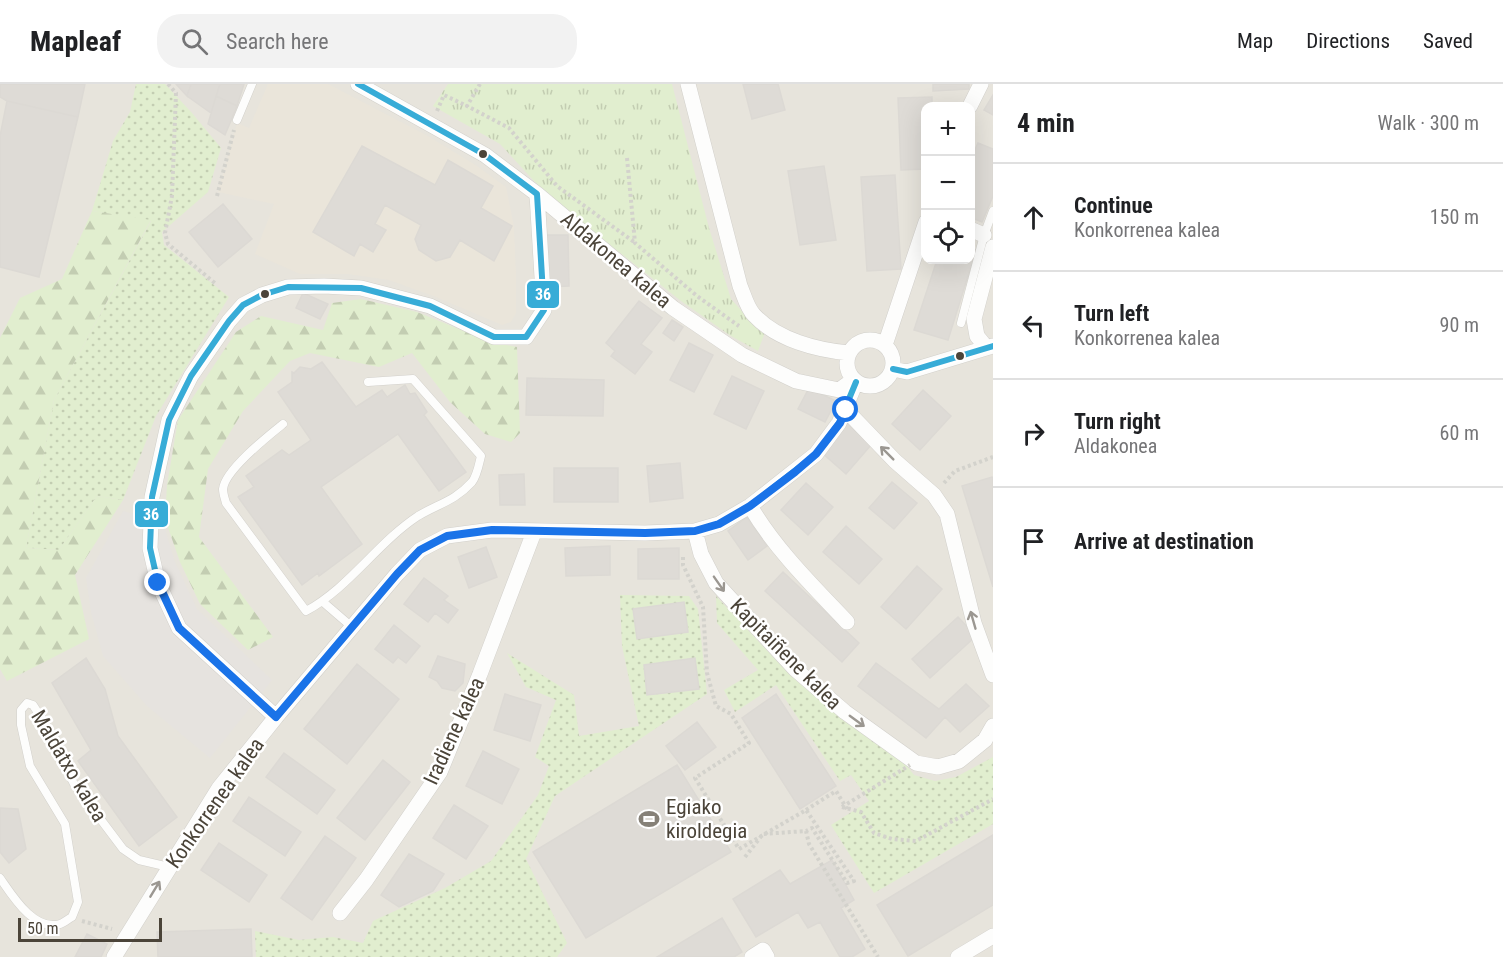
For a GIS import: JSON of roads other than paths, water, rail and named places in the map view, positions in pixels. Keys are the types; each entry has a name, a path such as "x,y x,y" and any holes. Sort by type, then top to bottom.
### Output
{"street":[{"name":"Aldakonea kalea","path":"358,84 485,155 537,194 673,308 742,355 796,381 823,388 838,390 854,381"},
{"path":"688,84 740,286 752,314 767,326 789,338 825,350 849,353"},
{"path":"972,102 981,84"},
{"path":"276,717 179,628 158,583 150,548 153,497 169,420 191,376 243,305 288,287 361,288 430,306 494,337 526,337 544,310 537,194"},
{"path":"885,345 921,237"},
{"path":"982,237 974,319 977,336 990,347"},
{"path":"872,340 885,345 893,357 893,369 889,377 877,386 868,387 854,381 846,363 854,346 862,341 872,340"},
{"path":"893,369 908,372 990,347"},
{"name":"Konkorrenea kalea","path":"114,957 219,788 352,627 420,550 447,536 492,530 645,533 695,531 719,524 750,506 816,454 840,423 854,381"},
{"path":"846,410 895,461 934,495 947,514 974,623 993,675"},
{"path":"750,506 766,533 847,622"},
{"name":"Kapitaiñene kalea","path":"695,531 701,554 716,583 795,669 845,712 916,763 938,767 959,761 985,740 993,726"},
{"name":"Iradiene kalea","path":"340,913 366,880 440,772 480,675 534,532"},
{"path":"958,957 993,936"},
{"path":"752,957 763,950 766,957"}],"lane":[{"path":"237,120 252,84"},
{"path":"961,323 982,237 993,211"},
{"path":"284,424 249,452 225,482 223,492 226,503 306,611 323,602 375,552 418,516 450,501 474,480 482,456 412,379 368,382"},
{"path":"323,602 352,627"},
{"name":"Maldatxo kalea","path":"0,878 29,915 40,922 59,925 72,917 78,902 65,824 30,766 21,724 21,710 27,703 33,705 59,745 63,762 74,784 123,849 139,860 169,867"}],"place":[{"name":"Egiako kiroldegia","path":"649,819"}]}
